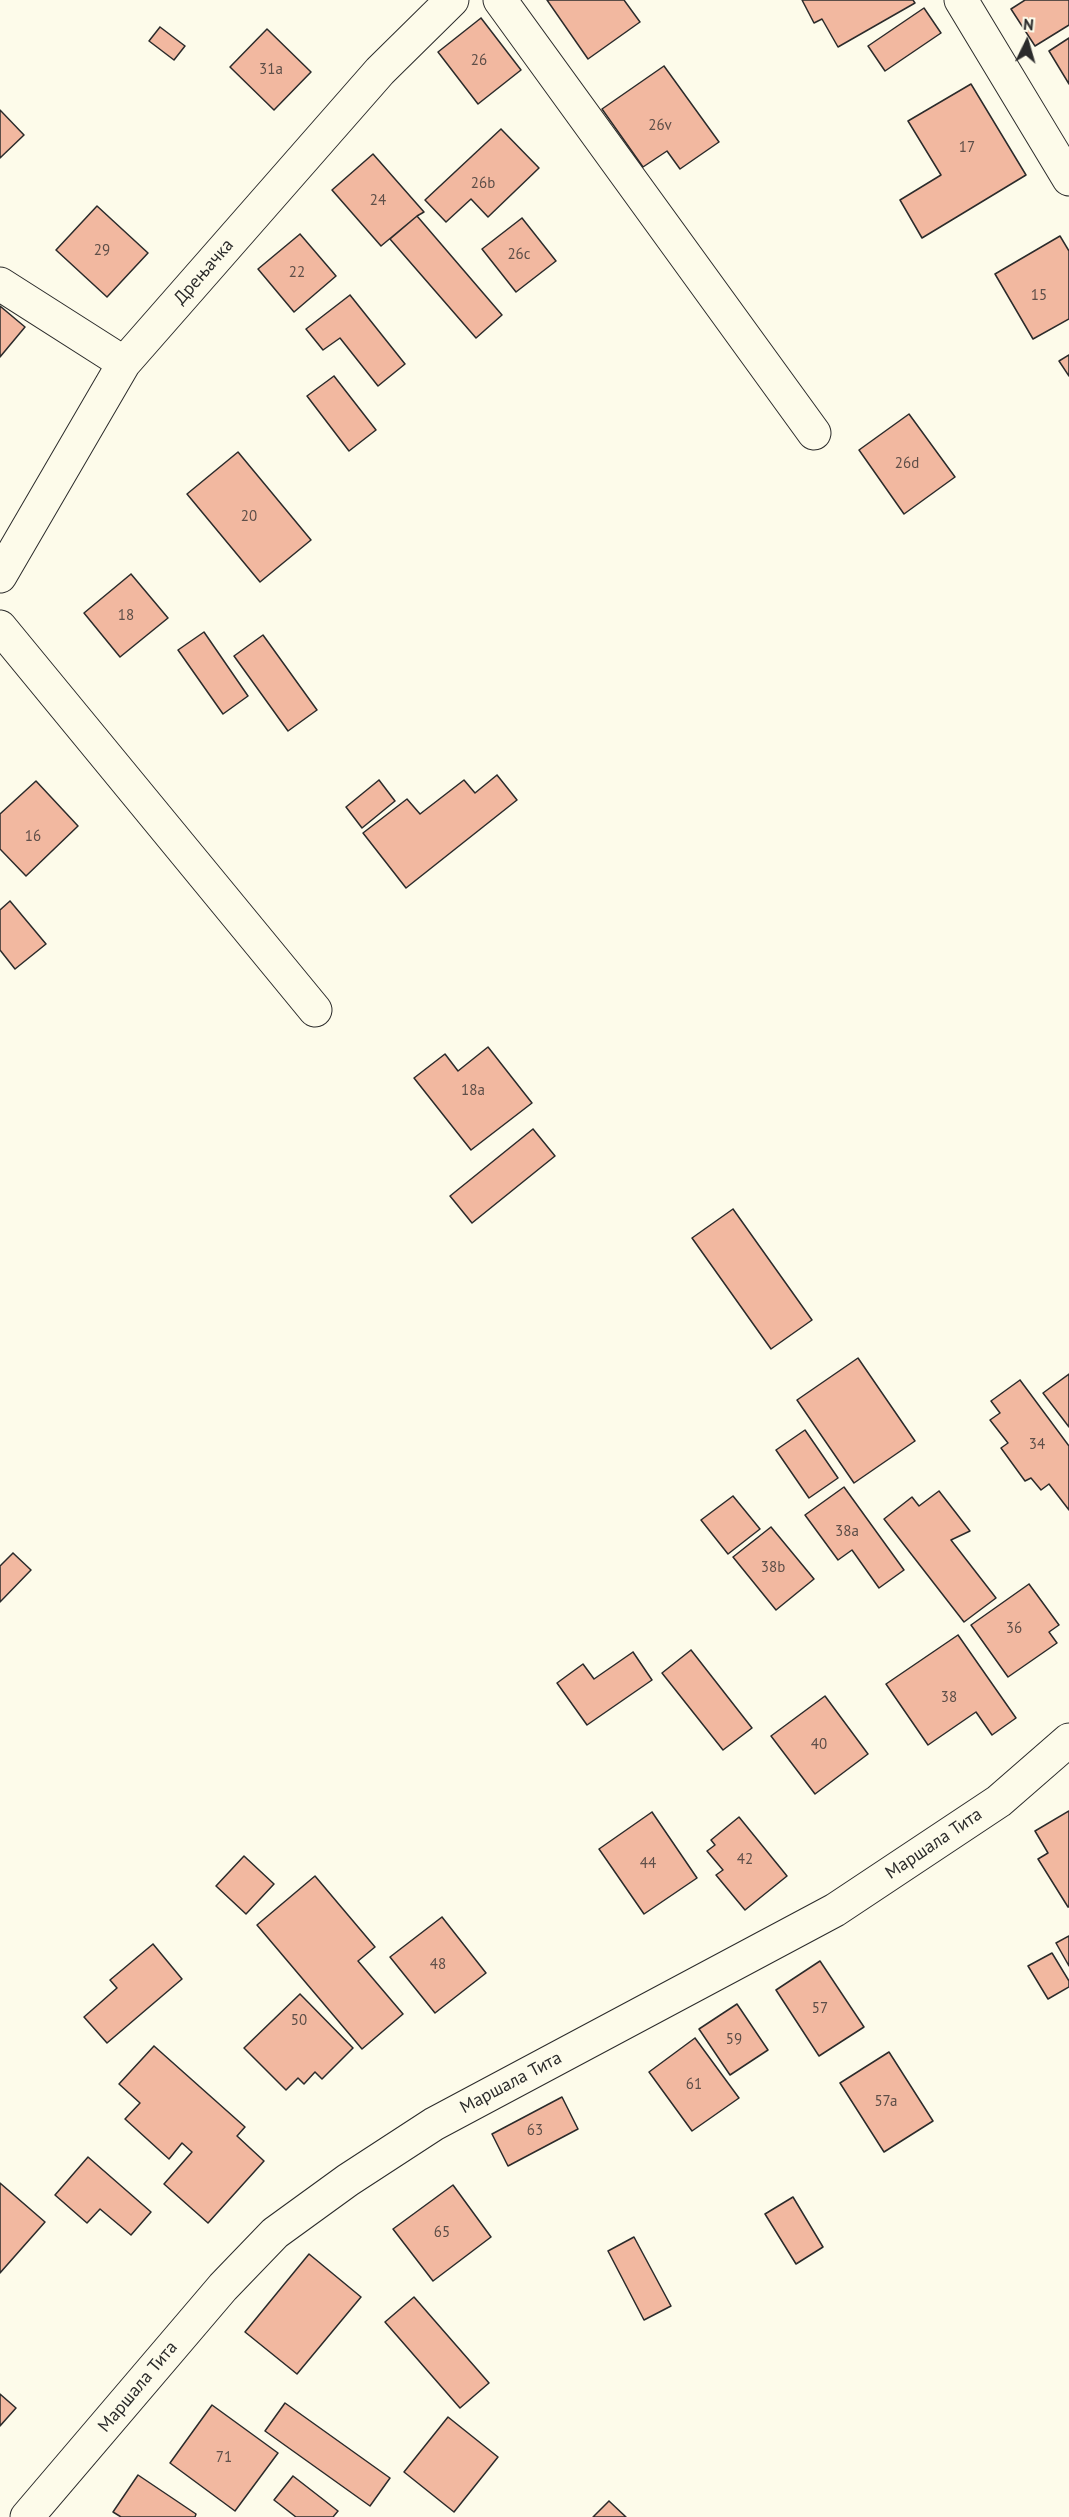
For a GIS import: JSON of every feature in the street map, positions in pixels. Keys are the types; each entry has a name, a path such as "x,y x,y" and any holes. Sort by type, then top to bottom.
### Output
{"street":[{"name":"Дрењачка","path":"0,576 124,363 380,71 452,0"},
{"path":"500,0 814,433"},
{"path":"961,0 1069,179"},
{"path":"0,284 124,363"},
{"path":"0,627 315,1010"},
{"name":"Маршала Тита","path":"27,2517 223,2287 275,2233 348,2180 434,2124 835,1910 999,1801 1069,1740"}],"building":[{"path":"547,0 624,0 640,22 588,59"},
{"path":"802,0 913,0 915,3 838,47 822,19 814,23"},
{"path":"1025,0 1069,0 1069,25 1035,46 1011,9"},
{"path":"924,8 941,33 885,71 868,46"},
{"path":"481,18 521,70 478,104 438,52"},
{"path":"160,27 185,46 174,60 149,41"},
{"path":"267,29 311,72 274,110 230,67"},
{"path":"1069,38 1069,84 1049,51"},
{"path":"664,66 719,142 680,169 667,151 643,167 602,109"},
{"path":"971,84 1026,175 922,238 900,200 941,175 908,121"},
{"path":"0,110 24,135 0,158"},
{"path":"501,129 539,168 488,217 471,199 446,222 425,200"},
{"path":"373,154 424,212 381,246 332,190"},
{"path":"97,206 148,253 107,297 56,250"},
{"path":"417,216 502,315 476,338 390,239"},
{"path":"522,218 556,261 516,292 482,249"},
{"path":"300,234 336,276 294,312 258,269"},
{"path":"1060,236 1069,251 1069,319 1033,339 995,274"},
{"path":"350,295 405,364 378,386 340,338 323,350 306,329"},
{"path":"0,306 25,327 0,357"},
{"path":"1069,355 1069,376 1059,361"},
{"path":"334,376 376,430 349,451 307,396"},
{"path":"909,414 955,477 904,514 859,450"},
{"path":"238,452 311,540 260,582 187,494"},
{"path":"131,574 168,618 120,657 84,613"},
{"path":"204,632 248,696 223,714 178,650"},
{"path":"263,635 317,710 288,731 234,656"},
{"path":"497,775 517,800 406,888 363,833 407,799 420,814 464,780 475,793"},
{"path":"379,780 395,801 362,828 346,807"},
{"path":"36,781 78,826 26,876 0,849 0,814"},
{"path":"10,901 46,944 15,969 0,950 0,910"},
{"path":"488,1047 532,1103 471,1150 414,1078 445,1054 458,1071"},
{"path":"533,1129 555,1156 472,1223 450,1196"},
{"path":"733,1209 812,1320 771,1349 692,1238"},
{"path":"858,1358 915,1441 854,1483 797,1400"},
{"path":"1069,1374 1069,1427 1043,1393"},
{"path":"1020,1380 1069,1446 1069,1510 1049,1484 1041,1490 1031,1478 1025,1481 1001,1448 1008,1443 990,1420 1000,1413 991,1401"},
{"path":"805,1430 838,1478 809,1498 776,1450"},
{"path":"844,1487 904,1570 879,1588 852,1550 838,1560 805,1515"},
{"path":"939,1491 970,1531 951,1540 996,1598 964,1622 884,1519 912,1497 919,1506"},
{"path":"733,1496 760,1529 728,1554 701,1520"},
{"path":"771,1527 814,1579 776,1610 733,1557"},
{"path":"13,1553 31,1570 0,1602 0,1566"},
{"path":"1029,1584 1059,1625 1049,1632 1057,1643 1008,1677 971,1625"},
{"path":"958,1635 1016,1718 992,1735 976,1712 928,1745 886,1684"},
{"path":"691,1650 752,1728 723,1750 662,1673"},
{"path":"633,1652 652,1680 587,1725 557,1683 583,1664 594,1679"},
{"path":"825,1696 868,1754 815,1794 771,1736"},
{"path":"1069,1811 1068,1907 1038,1859 1048,1853 1035,1831"},
{"path":"652,1812 697,1878 644,1914 599,1849"},
{"path":"739,1817 787,1876 745,1910 716,1875 723,1870 707,1851 715,1845 711,1840"},
{"path":"244,1856 274,1884 246,1914 216,1886"},
{"path":"315,1876 375,1947 358,1961 403,2014 362,2049 257,1925"},
{"path":"442,1917 486,1973 435,2013 390,1957"},
{"path":"1069,1936 1069,1966 1056,1943"},
{"path":"153,1944 182,1979 107,2043 84,2017 117,1988 110,1980"},
{"path":"1052,1953 1069,1981 1069,1987 1048,1999 1028,1966"},
{"path":"820,1961 864,2027 819,2056 776,1990"},
{"path":"300,1994 353,2048 322,2079 315,2072 304,2084 298,2078 286,2090 244,2048"},
{"path":"737,2004 768,2050 730,2075 699,2029"},
{"path":"695,2038 739,2098 692,2131 649,2072"},
{"path":"154,2046 245,2127 237,2136 264,2161 208,2223 164,2184 192,2152 182,2143 169,2159 125,2119 140,2103 119,2084"},
{"path":"889,2052 933,2121 884,2152 840,2083"},
{"path":"562,2097 578,2129 508,2166 492,2134"},
{"path":"88,2157 151,2212 131,2235 100,2209 87,2223 55,2195"},
{"path":"0,2183 45,2222 0,2273"},
{"path":"453,2185 491,2237 433,2281 393,2229"},
{"path":"793,2197 823,2247 796,2264 765,2214"},
{"path":"634,2237 671,2306 644,2320 608,2251"},
{"path":"309,2254 361,2297 297,2374 245,2332"},
{"path":"414,2297 489,2383 460,2408 385,2322"},
{"path":"0,2394 16,2408 0,2426"},
{"path":"285,2403 390,2478 370,2506 265,2431"},
{"path":"212,2405 278,2453 235,2511 170,2463"},
{"path":"448,2417 498,2457 454,2512 404,2472"},
{"path":"138,2475 196,2514 195,2517 121,2517 113,2512"},
{"path":"293,2476 338,2511 333,2517 296,2517 274,2500"},
{"path":"609,2501 626,2517 593,2517"}]}
